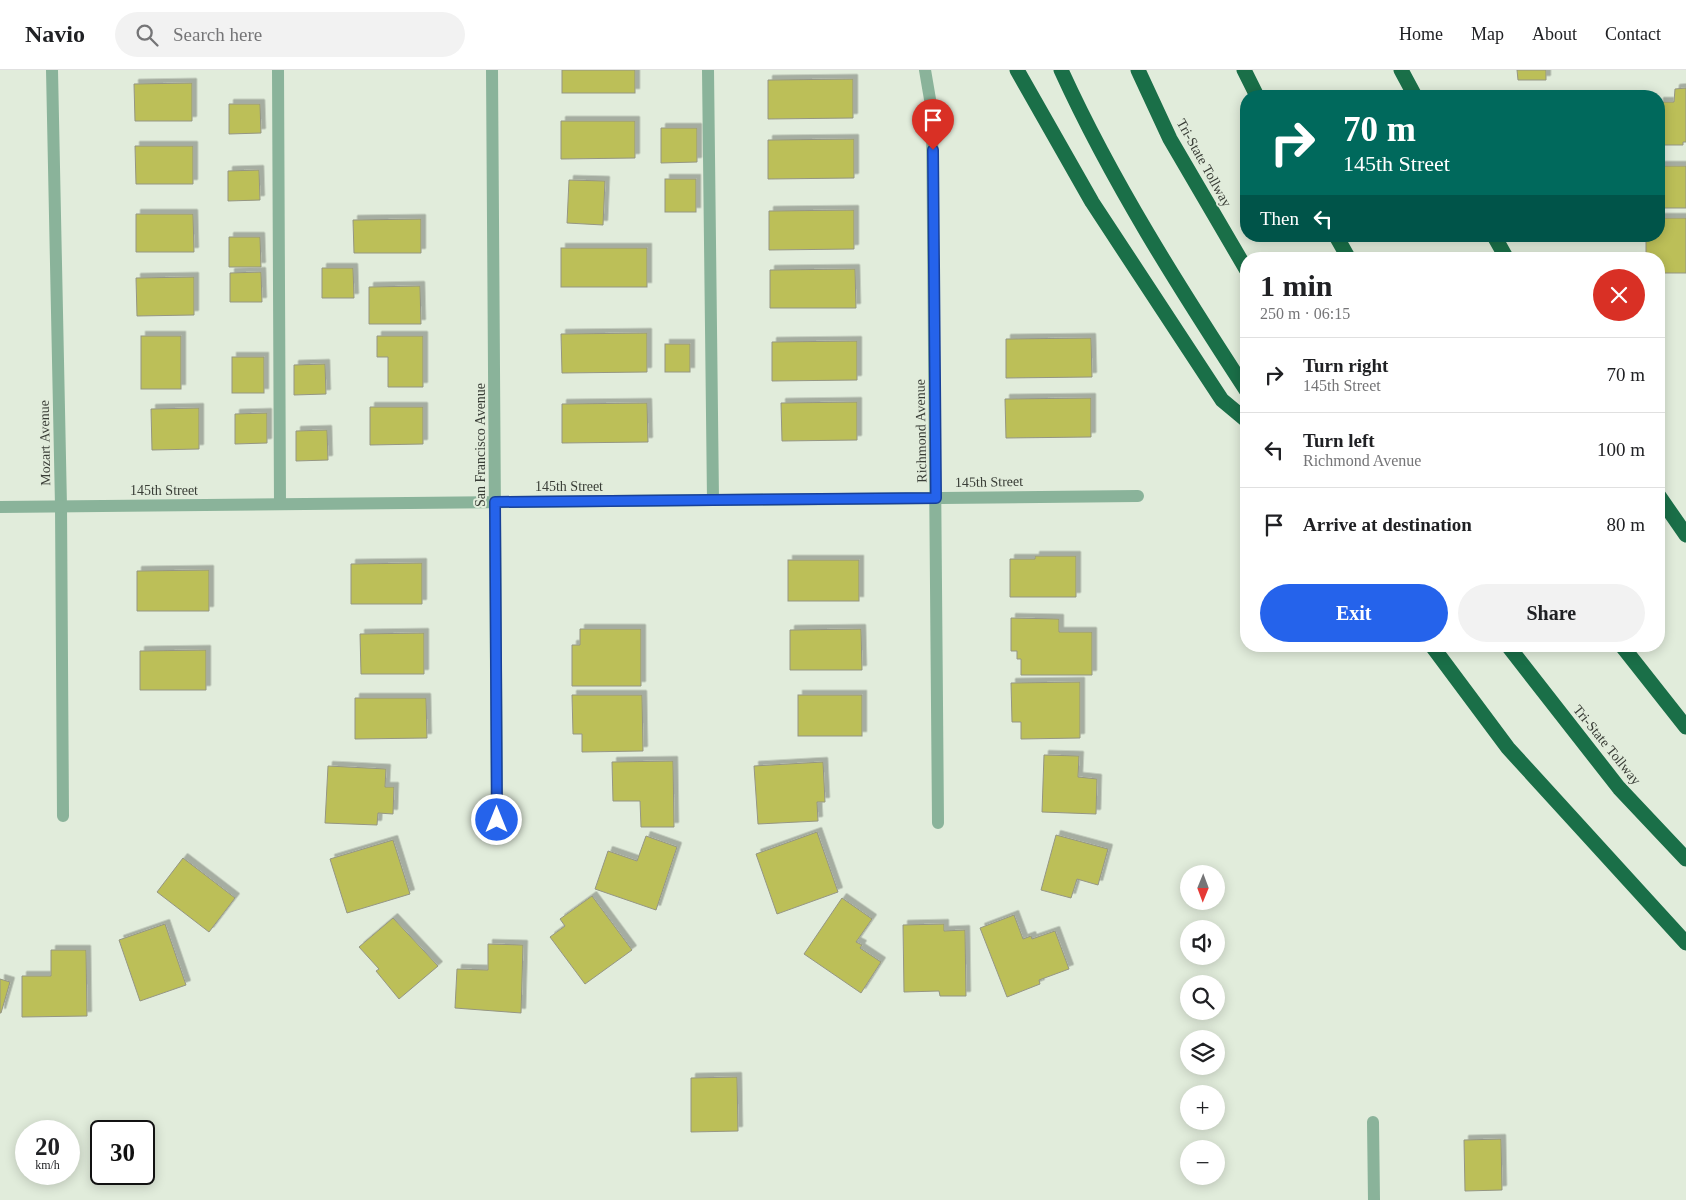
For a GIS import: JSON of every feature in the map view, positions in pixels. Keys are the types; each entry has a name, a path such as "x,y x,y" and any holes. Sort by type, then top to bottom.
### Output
{"highway":[{"path":"1017,70 1092,202 1222,400 1240,415"},
{"path":"1061,70 1076,102 1155,246 1240,381"},
{"name":"Tri-State Tollway","path":"1138,70 1170,139 1240,259"},
{"path":"1244,70 1254,90"},
{"path":"1401,70 1412,90"},
{"path":"1665,505 1686,535"},
{"path":"1436,652 1508,748 1686,943"},
{"name":"Tri-State Tollway","path":"1513,652 1619,788 1686,859"},
{"path":"1627,652 1686,728"}],"street":[{"name":"Mozart Avenue","path":"52,70 61,506 63,816"},
{"path":"278,70 280,504"},
{"name":"San Francisco Avenue","path":"492,70 497,820"},
{"path":"708,70 713,500"},
{"name":"Richmond Avenue","path":"925,70 932,111 938,823"},
{"name":"145th Street","path":"0,507 1138,496"},
{"path":"1373,1122 1374,1200"}],"building":[{"path":"562,70 635,70 635,93 562,93"},
{"path":"1517,70 1546,70 1546,80 1518,80"},
{"path":"853,79 853,118 768,119 768,80"},
{"path":"192,83 192,121 135,121 134,84"},
{"path":"1686,88 1686,142 1683,142 1683,145 1665,145 1665,102 1674,102 1675,89"},
{"path":"229,104 260,104 261,133 229,134"},
{"path":"561,121 635,121 635,158 561,159"},
{"path":"661,128 697,128 697,162 661,163"},
{"path":"854,139 854,178 768,179 768,140"},
{"path":"135,146 193,146 193,184 136,184"},
{"path":"1665,166 1686,166 1686,208 1665,208"},
{"path":"259,170 260,200 228,201 228,171"},
{"path":"665,179 696,179 696,212 665,212"},
{"path":"569,180 605,181 603,225 567,223"},
{"path":"854,210 854,249 769,250 769,211"},
{"path":"136,214 193,214 194,252 136,252"},
{"path":"1665,218 1686,218 1686,273 1665,273 1665,252 1646,252 1646,242 1665,242"},
{"path":"421,219 421,253 354,253 353,220"},
{"path":"229,237 260,237 261,267 229,267"},
{"path":"561,248 647,248 647,287 561,287"},
{"path":"322,268 353,268 354,298 322,298"},
{"path":"855,269 856,308 770,308 770,270"},
{"path":"261,272 262,302 230,302 230,273"},
{"path":"194,277 194,315 137,316 136,278"},
{"path":"420,286 421,324 369,324 369,287"},
{"path":"647,333 647,372 562,373 561,334"},
{"path":"141,336 181,336 181,389 141,389"},
{"path":"377,336 423,336 423,387 388,387 388,357 377,357"},
{"path":"1091,338 1092,377 1006,378 1006,339"},
{"path":"857,341 857,380 772,381 772,342"},
{"path":"665,344 690,344 690,372 665,372"},
{"path":"232,357 264,357 264,393 232,393"},
{"path":"325,364 326,394 294,395 294,365"},
{"path":"1091,398 1091,437 1006,438 1005,399"},
{"path":"857,402 857,440 782,441 781,403"},
{"path":"647,403 648,442 562,443 562,404"},
{"path":"370,407 423,407 423,444 370,445"},
{"path":"199,408 199,449 152,450 151,409"},
{"path":"267,413 267,443 235,444 235,414"},
{"path":"327,430 328,460 296,461 296,431"},
{"path":"1035,556 1076,556 1076,597 1010,597 1010,559 1035,559"},
{"path":"788,560 859,560 859,601 788,601"},
{"path":"422,563 422,604 351,604 351,564"},
{"path":"209,570 209,611 137,611 137,571"},
{"path":"1011,618 1059,619 1059,632 1092,632 1092,675 1021,675 1021,659 1017,659 1017,651 1011,651"},
{"path":"580,629 641,629 641,686 572,686 572,645 580,645"},
{"path":"861,629 862,670 790,670 790,630"},
{"path":"424,633 424,674 361,674 360,634"},
{"path":"206,650 206,690 140,690 140,651"},
{"path":"1080,682 1080,738 1021,739 1021,722 1012,722 1011,683"},
{"path":"572,695 642,695 643,751 582,752 582,734 573,734"},
{"path":"798,695 862,695 862,736 798,736"},
{"path":"355,698 426,698 427,738 355,739"},
{"path":"1044,755 1079,756 1078,777 1097,779 1096,814 1042,812"},
{"path":"673,761 674,827 641,827 640,801 613,801 612,762"},
{"path":"823,762 825,802 817,802 818,821 758,824 754,766"},
{"path":"328,766 386,769 385,787 394,787 393,814 378,813 377,825 325,823"},
{"path":"817,832 838,892 777,914 756,854"},
{"path":"1056,835 1108,849 1098,885 1077,879 1071,898 1041,890"},
{"path":"646,836 677,847 656,910 595,889 608,851 637,861"},
{"path":"393,840 410,894 347,913 330,859"},
{"path":"183,858 235,898 209,932 157,892"},
{"path":"592,896 632,950 585,984 550,937 565,926 560,919"},
{"path":"842,898 872,919 856,942 862,945 860,948 881,962 861,993 804,954"},
{"path":"1014,915 1023,939 1031,936 1032,939 1055,931 1069,969 1039,980 1040,984 1007,997 980,928"},
{"path":"393,918 438,966 399,999 376,971 379,969 359,947"},
{"path":"165,924 186,985 140,1001 119,940"},
{"path":"944,924 944,931 965,930 966,996 940,996 939,991 904,992 903,925"},
{"path":"488,944 523,945 521,1013 455,1008 457,969 488,970"},
{"path":"51,950 86,950 87,1016 22,1017 22,976 51,976"},
{"path":"0,979 10,982 1,1013 0,1013"},
{"path":"737,1077 738,1131 691,1132 691,1078"},
{"path":"1501,1139 1502,1190 1465,1191 1464,1140"}],"route":[{"path":"497,820 495,502 936,498 933,150"}]}
